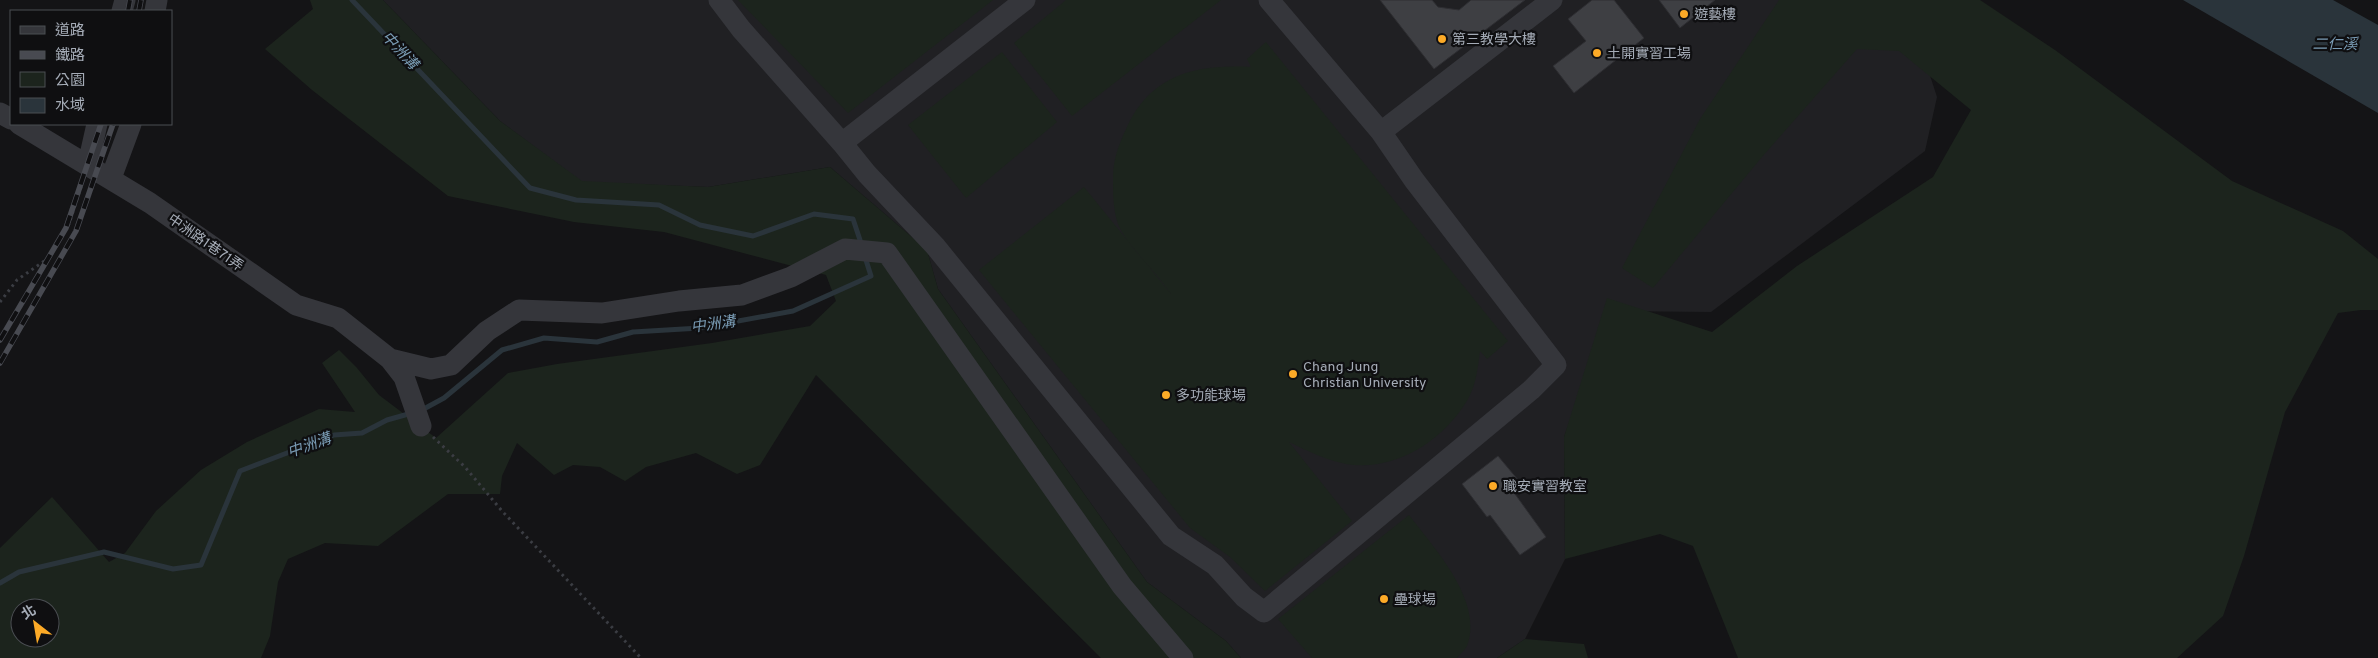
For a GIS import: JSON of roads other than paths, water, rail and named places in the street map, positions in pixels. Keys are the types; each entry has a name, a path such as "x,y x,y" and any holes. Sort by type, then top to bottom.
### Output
{"lane":[{"path":"719,0 741,29 867,174 941,252 1171,536 1215,565 1244,597 1264,612 1531,390 1556,365 1414,180 1381,132 1269,0"},
{"path":"842,144 1025,0"},
{"path":"1381,132 1552,0"},
{"name":"中洲路1巷71弄","path":"21,125 150,203 296,305 338,318 390,359"},
{"path":"88,164 97,125"},
{"path":"111,178 131,125"},
{"path":"390,359 431,369 451,365 487,331 519,310 602,313 679,301 742,295 791,277 845,249 887,252 1122,586 1183,658"},
{"path":"390,359 404,377 421,426"}],"water":[{"name":"二仁溪","path":"2183,0 2333,0 2378,25 2378,113"}],"waterway":[{"name":"中洲溝","path":"352,0 530,188 576,200 659,205 700,225 753,236 814,214 853,219 862,246"},
{"name":"中洲溝","path":"420,411 444,398 502,350 544,338 597,342 633,332 700,328 793,311 871,276 865,257"},
{"name":"中洲溝","path":"0,583 19,572 104,552 173,569 201,565 240,471 334,435 362,433 387,420 412,413"}],"railway":[{"path":"128,10 130,0"},
{"path":"139,10 141,0"},
{"path":"0,340 66,228 101,125"},
{"path":"0,363 76,231 113,125"}],"place":[{"name":"遊藝樓","path":"1684,14"},
{"name":"第三教學大樓","path":"1442,39"},
{"name":"土開實習工場","path":"1597,53"},
{"name":"Chang Jung Christian University","path":"1293,374"},
{"name":"多功能球場","path":"1166,395"},
{"name":"職安實習教室","path":"1493,486"},
{"name":"壘球場","path":"1384,599"}]}
